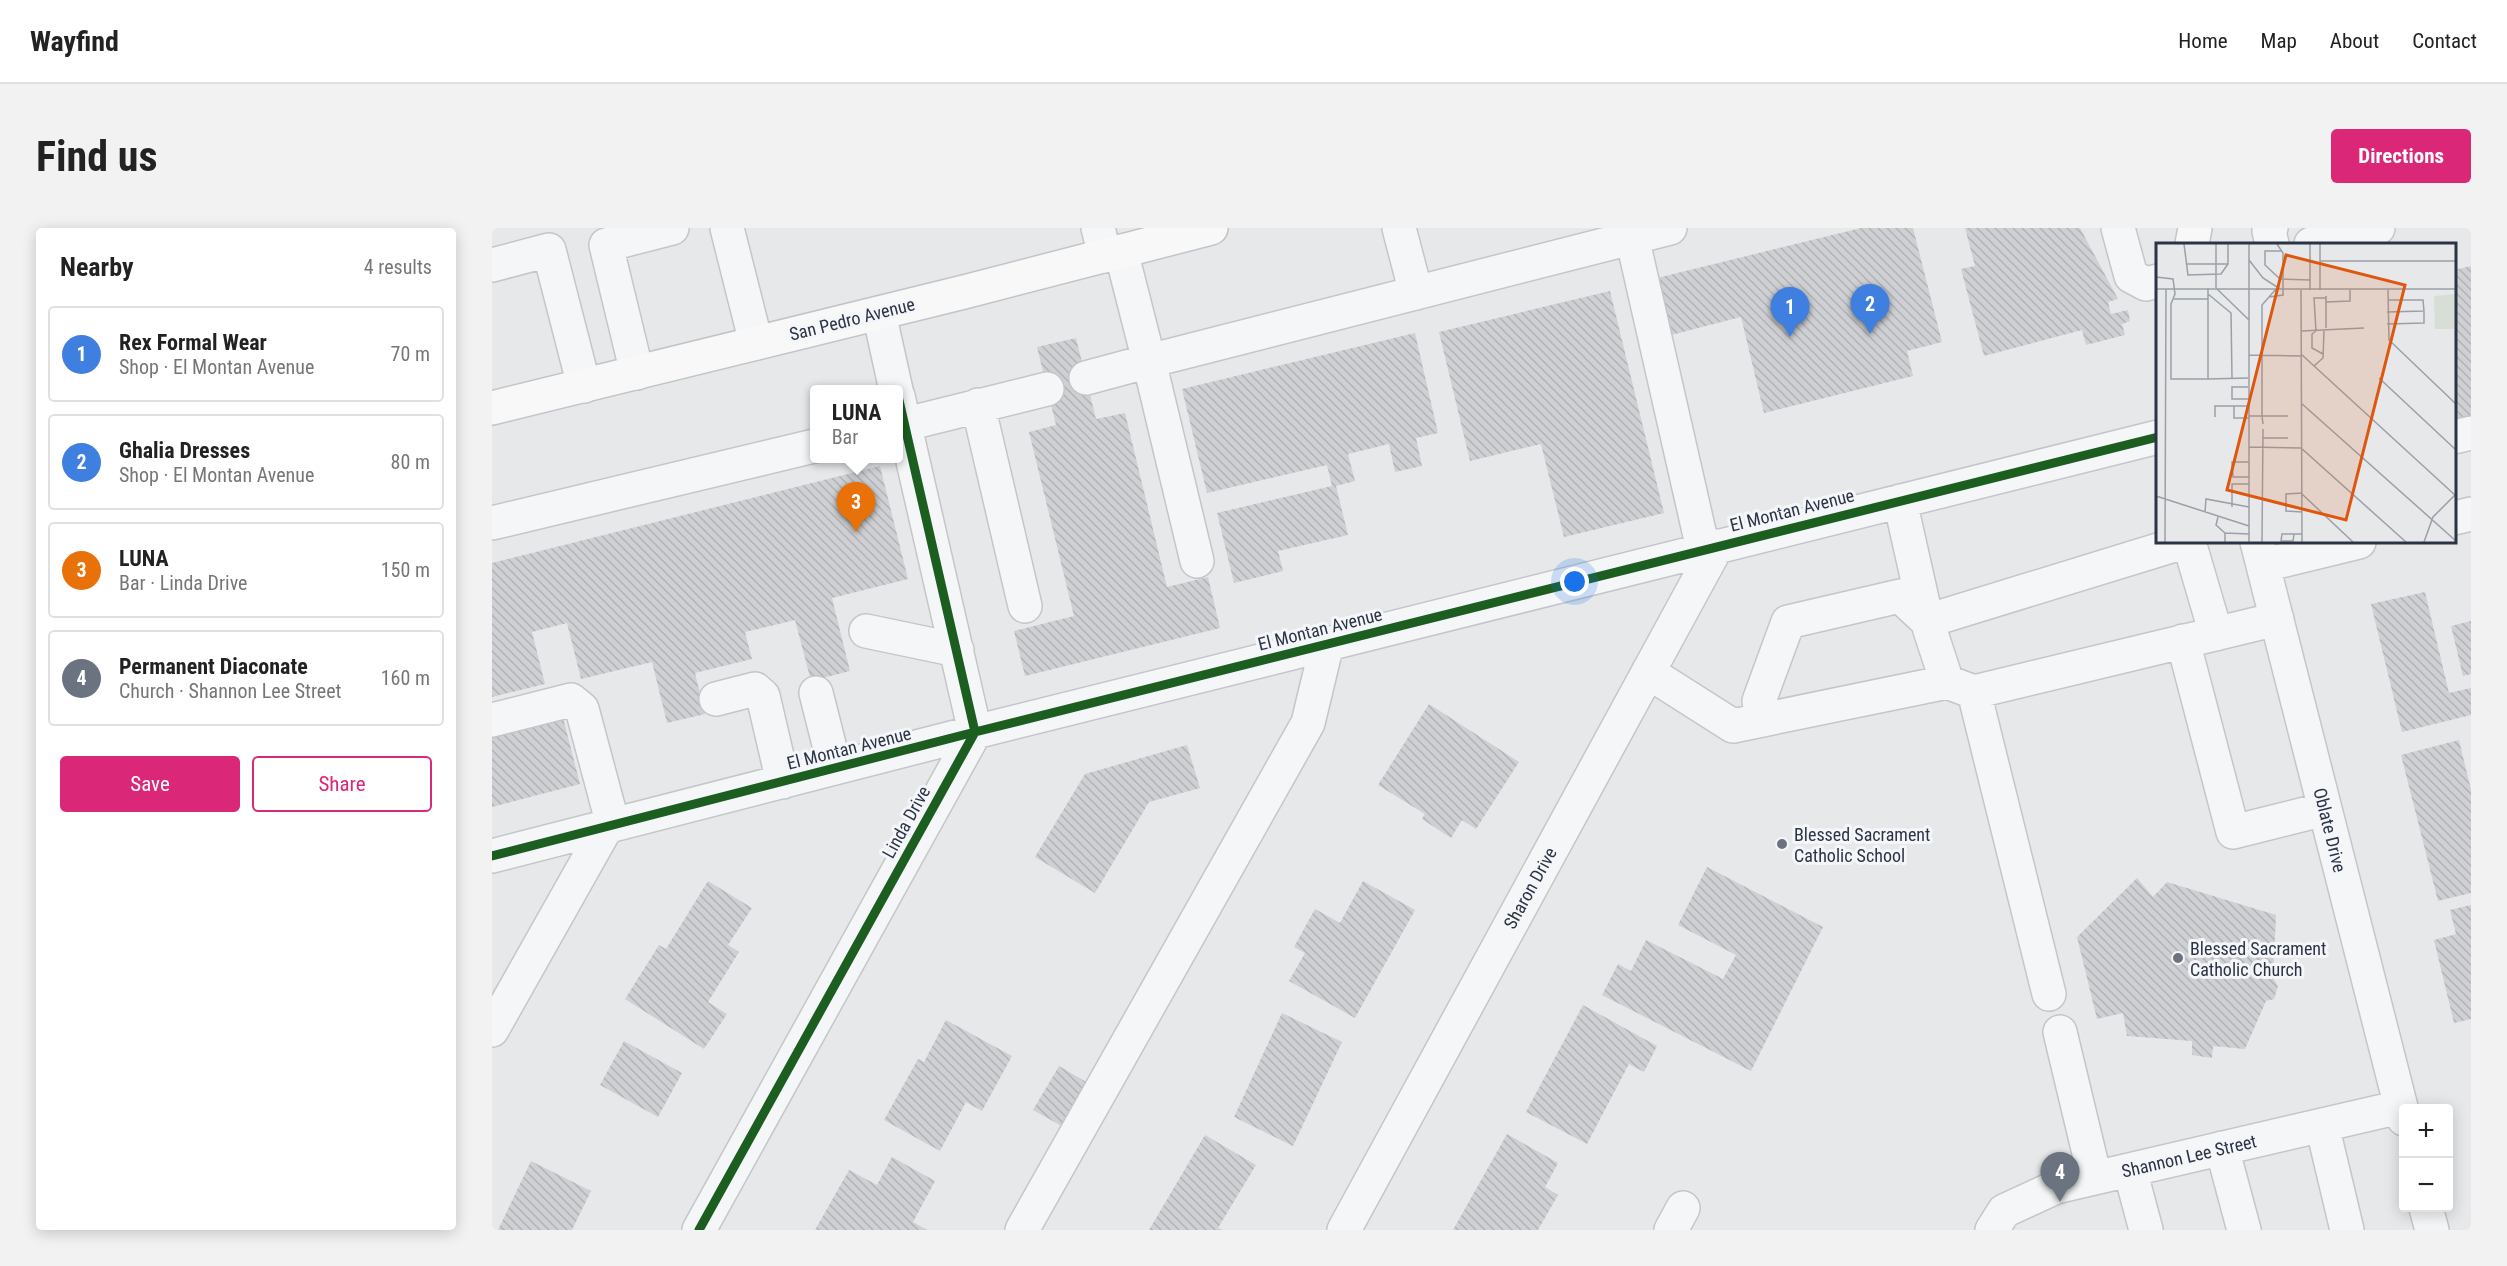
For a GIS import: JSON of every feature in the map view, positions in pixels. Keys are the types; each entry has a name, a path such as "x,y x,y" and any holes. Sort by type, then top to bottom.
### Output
{"main road":[{"path":"2191,243 2195,228"},
{"name":"San Pedro Avenue","path":"492,408 879,313 1108,245 1205,229"}],"street":[{"path":"637,373 606,246 672,228"},
{"path":"727,228 756,343"},
{"path":"1399,228 1416,293"},
{"path":"1086,378 1416,293 1631,233 1670,228"},
{"path":"2118,228 2131,276 2146,284 2156,281"},
{"path":"2186,228 2191,243"},
{"path":"2271,228 2269,231 2272,243"},
{"path":"2315,243 2378,228"},
{"path":"1631,233 1710,547"},
{"path":"1108,245 1149,360 1197,561"},
{"path":"492,265 549,250 584,386"},
{"path":"879,313 895,385"},
{"path":"903,416 978,405 1047,389"},
{"path":"978,405 1025,606"},
{"path":"903,428 975,732"},
{"path":"2456,437 2471,433"},
{"name":"El Montan Avenue","path":"492,856 1710,547 2156,437"},
{"path":"492,523 810,447"},
{"path":"1900,501 1927,621 1960,687 2049,993"},
{"path":"2456,518 2471,514"},
{"path":"1927,621 2181,543"},
{"path":"2189,543 2216,634"},
{"path":"2260,553 2351,543"},
{"name":"Sharon Drive","path":"1344,1230 1648,672 1710,547"},
{"name":"Oblate Drive","path":"2260,553 2400,1104"},
{"path":"1763,720 1759,701 1788,622 1900,596 1927,621"},
{"path":"1648,672 1733,726 1960,687 2216,634 2277,619"},
{"path":"866,631 957,650"},
{"path":"2183,641 2233,832 2325,809"},
{"path":"1022,1230 1308,723 1327,644"},
{"path":"716,699 755,689 763,696 783,782"},
{"path":"816,693 835,768"},
{"path":"492,720 571,700 582,709 610,826 492,1030"},
{"name":"Linda Drive","path":"699,1230 975,732"},
{"path":"2060,1032 2095,1178"},
{"name":"Shannon Lee Street","path":"1992,1230 2004,1211 2056,1187 2322,1125 2399,1113"},
{"path":"2322,1125 2347,1230"},
{"path":"2222,1148 2244,1230"},
{"path":"2130,1170 2146,1230"},
{"path":"2427,1212 2432,1230"}],"building":[{"path":"1861,228 1913,228 1942,342 1907,351 1913,376 1764,413 1741,317 1671,335 1657,278"},
{"path":"1965,228 2080,228 2118,299 2108,302 2111,314 2128,310 2130,321 2122,324 2125,335 2086,345 2082,330 1984,356 1961,269 1975,266"},
{"path":"2471,266 2471,416 2456,419 2456,270"},
{"path":"1610,291 1664,513 1564,537 1541,444 1470,461 1439,332"},
{"path":"1415,333 1438,433 1416,438 1422,466 1395,472 1389,444 1348,454 1355,481 1336,486 1348,535 1278,551 1283,571 1234,583 1217,513 1332,486 1327,465 1207,493 1182,389"},
{"path":"1076,338 1096,419 1125,413 1167,587 1208,577 1220,628 1025,676 1014,631 1074,616 1029,432 1056,425 1037,347"},
{"path":"880,466 908,579 832,598 850,671 811,681 795,620 745,632 752,659 695,673 705,714 667,723 652,662 581,679 567,623 532,632 545,684 492,697 492,563"},
{"path":"2425,592 2449,693 2471,688 2471,715 2402,732 2371,604"},
{"path":"2471,621 2471,674 2463,676 2451,626"},
{"path":"1429,704 1519,762 1476,829 1462,820 1451,838 1422,819 1425,814 1378,785"},
{"path":"561,710 580,784 492,807 492,728"},
{"path":"2459,740 2471,790 2471,893 2438,901 2401,755"},
{"path":"1187,745 1200,788 1149,802 1095,893 1035,857 1085,774"},
{"path":"1707,867 1823,927 1751,1071 1602,995 1618,964 1631,971 1646,940 1723,979 1736,955 1678,925"},
{"name":"Blessed Sacrament Catholic Church","path":"2137,878 2153,897 2167,882 2276,915 2273,978 2278,986 2274,999 2266,1001 2245,1049 2213,1046 2212,1058 2192,1055 2192,1041 2127,1036 2123,1013 2097,1019 2077,937"},
{"path":"708,881 752,908 728,945 739,952 708,1002 727,1014 704,1049 625,999 659,945 666,949"},
{"path":"1363,881 1415,910 1355,1018 1289,981 1305,953 1294,947 1315,909 1340,923"},
{"path":"2471,905 2471,1019 2454,1023 2434,940 2456,934 2450,910"},
{"path":"1583,1005 1657,1046 1644,1072 1629,1064 1587,1144 1526,1112"},
{"path":"1282,1013 1342,1042 1293,1146 1234,1117"},
{"path":"946,1020 1012,1056 982,1111 966,1102 940,1151 884,1120 918,1059 924,1062"},
{"path":"624,1041 682,1073 658,1117 600,1085"},
{"path":"1059,1066 1093,1086 1067,1129 1033,1110"},
{"path":"1507,1134 1558,1163 1545,1187 1558,1195 1538,1230 1453,1230"},
{"path":"1205,1135 1256,1165 1218,1228 1223,1230 1149,1230"},
{"path":"892,1157 935,1181 913,1222 927,1230 815,1230 849,1170 877,1185"},
{"path":"531,1161 591,1191 572,1230 498,1230"}],"cycle path":[{"path":"699,1230 975,732 903,418"},
{"path":"492,856 975,732 2156,437"}],"place":[{"name":"Ghalia Dresses","path":"1870,334"},
{"name":"Rex Formal Wear","path":"1790,337"},
{"name":"LUNA","path":"856,532"},
{"name":"Blessed Sacrament Catholic School","path":"1782,844"},
{"name":"Blessed Sacrament Catholic Church","path":"2178,958"},
{"name":"Permanent Diaconate","path":"2060,1202"}]}
